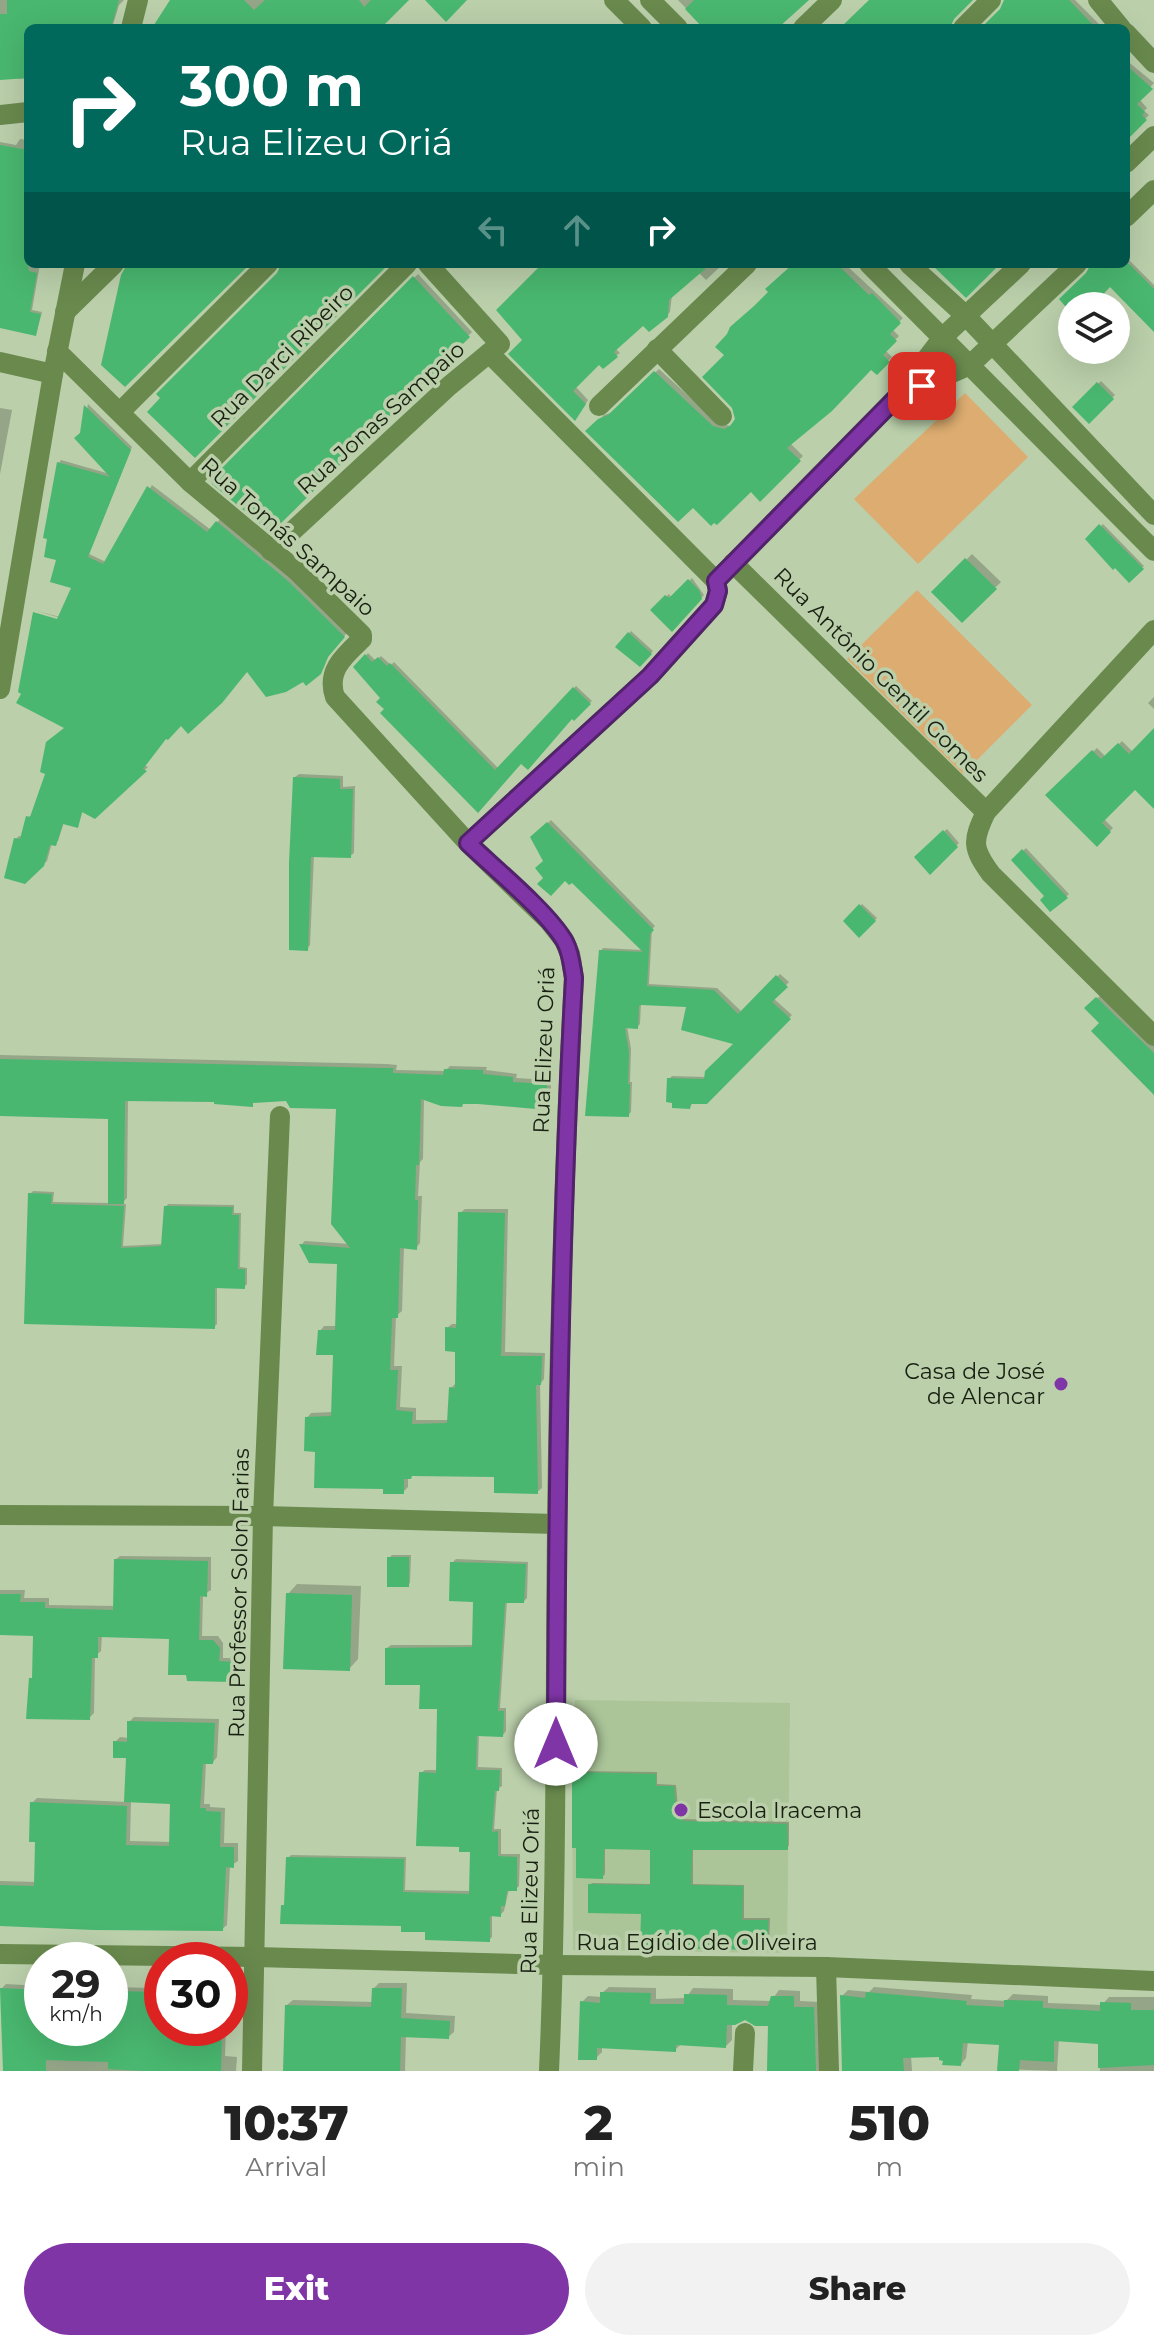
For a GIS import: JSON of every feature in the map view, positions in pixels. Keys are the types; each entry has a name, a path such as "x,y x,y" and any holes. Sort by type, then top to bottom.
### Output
{"street":[{"path":"132,24 138,0"},
{"path":"614,0 638,24"},
{"path":"807,24 832,0"},
{"path":"967,24 991,0"},
{"path":"1098,0 1116,24"},
{"path":"1130,39 1154,63"},
{"path":"0,115 24,112"},
{"path":"1130,159 1154,136"},
{"path":"1130,205 1154,190"},
{"path":"0,689 57,351 74,268"},
{"path":"65,312 110,268"},
{"path":"120,412 264,268"},
{"name":"Rua Darci Ribeiro","path":"190,482 403,268"},
{"path":"432,268 500,344 489,353 716,581 718,591 714,605 650,676 468,843"},
{"path":"599,406 743,268"},
{"path":"873,268 1154,551"},
{"path":"913,268 966,316 991,346 1154,515"},
{"path":"716,581 898,396 943,337 1017,268"},
{"path":"898,396 970,365 1073,268"},
{"path":"657,349 722,416"},
{"name":"Rua Tomás Sampaio","path":"57,351 190,482 297,571 362,635 362,639 334,668 332,680 335,697 468,843"},
{"name":"Rua Jonas Sampaio","path":"271,551 439,395 489,353"},
{"path":"0,362 53,374"},
{"path":"1019,414 1040,395"},
{"name":"Rua Antônio Gentil Gomes","path":"733,563 986,812 976,832 975,853 991,874 1154,1036"},
{"path":"986,812 1154,630"},
{"name":"Rua Elizeu Oriá","path":"468,843 549,921 564,940 574,978 565,1151 557,1524 554,1965 549,2071"},
{"name":"Rua Professor Solon Farias","path":"252,2071 263,1516 280,1116"},
{"path":"0,1515 263,1516 557,1524"},
{"name":"Rua Egídio de Oliveira","path":"0,1954 826,1967 1154,1981"},
{"path":"826,1967 829,2071"},
{"path":"743,2071 745,2033"}],"shaded area":[{"path":"965,393 1028,457 918,564 854,499"},
{"path":"917,590 1032,705 963,774 847,659"},
{"name":"Escola Iracema","path":"575,1700 790,1703 787,1953 573,1950 572,1772"}],"building":[{"path":"7,0 119,0 112,24 24,24 24,78 0,80 0,14 7,14"},
{"path":"170,0 244,0 254,10 265,0 359,0 364,7 371,0 409,0 385,24 155,24"},
{"path":"425,0 467,0 446,22"},
{"path":"694,0 809,0 782,24 699,24 685,9"},
{"path":"869,0 973,0 952,24 844,24"},
{"path":"1004,0 1069,0 1092,24 985,24 1000,9"},
{"path":"1130,69 1153,89 1137,104 1145,112 1142,115 1147,120 1130,137"},
{"path":"0,145 24,149 24,268 37,273 30,312 41,314 36,336 0,328"},
{"path":"1130,265 1154,289 1154,332 1130,307 1130,292 1115,292 1110,287 1105,292 1066,292 1089,268 1130,268"},
{"path":"125,268 246,268 125,387 101,365"},
{"path":"279,268 385,268 195,458 147,412 160,398 156,394"},
{"path":"538,268 706,268 669,300 668,317 649,332 643,326 614,352 618,357 603,369 599,365 573,391 586,404 575,421 508,354 522,340 496,310"},
{"path":"789,268 841,268 869,295 872,293 901,323 890,334 897,341 883,355 890,362 877,375 871,370 832,411 787,448 801,461 760,502 751,492 717,525 714,523 711,526 693,508 678,522 585,431 598,419 608,415 654,371 713,426 724,429 730,426 735,419 732,408 702,377 724,355 715,347 730,327 768,292 765,289"},
{"path":"935,268 996,268 966,298"},
{"path":"413,276 470,337 271,533 212,484 211,479"},
{"path":"1097,382 1114,399 1089,424 1072,407"},
{"path":"84,405 131,450 88,557 103,564 147,486 207,532 216,521 288,581 345,637 328,657 321,674 306,686 303,682 286,692 266,697 247,672 222,703 188,734 181,726 166,739 143,769 147,771 95,819 82,812 78,828 63,824 56,846 50,845 44,866 25,884 4,878 14,838 20,839 26,816 30,817 45,774 40,772 46,742 64,728 16,703 21,694 18,692 33,612 57,619 71,588 50,582 56,560 44,557 47,539 43,538 57,462 110,477 74,438 80,433"},
{"path":"1099,524 1144,569 1129,583 1085,539"},
{"path":"965,558 997,589 962,623 931,592"},
{"path":"688,579 699,590 702,599 672,632 650,610 665,595 669,598"},
{"path":"628,632 652,654 640,667 615,647"},
{"path":"365,654 372,662 378,657 387,666 390,663 495,770 573,687 591,704 574,721 572,719 528,770 521,764 478,813 380,713 384,709 376,702 380,698 353,667"},
{"path":"1154,728 1154,809 1135,790 1102,823 1111,832 1097,847 1045,795 1092,750 1101,759 1118,743 1129,754"},
{"path":"293,777 340,779 340,789 353,789 351,858 311,857 308,951 289,950"},
{"path":"547,822 654,930 650,934 647,986 714,990 738,1014 776,975 788,987 772,1002 791,1019 707,1104 691,1104 690,1109 672,1108 672,1103 666,1102 667,1078 704,1079 705,1071 733,1044 681,1030 686,1007 641,1005 638,1029 625,1028 629,1053 629,1117 585,1116 599,950 643,952 572,883 569,885 565,881 551,896 537,884 543,878 535,868 543,861 530,837"},
{"path":"943,830 958,847 930,875 914,857"},
{"path":"1022,849 1068,898 1050,912 1040,900 1044,896 1011,860"},
{"path":"859,904 876,921 859,938 843,921"},
{"path":"1096,997 1154,1053 1154,1095 1091,1031 1099,1023 1084,1008"},
{"path":"0,1059 393,1068 393,1073 443,1075 444,1069 483,1070 483,1074 513,1077 513,1082 547,1084 547,1110 478,1104 441,1106 421,1099 415,1200 418,1200 417,1250 400,1248 398,1318 392,1318 390,1370 398,1370 396,1410 413,1412 412,1424 447,1423 449,1387 455,1388 455,1352 445,1351 445,1327 456,1328 458,1212 505,1213 501,1356 542,1356 541,1385 536,1385 538,1494 494,1493 494,1477 412,1476 411,1479 404,1479 404,1494 383,1494 383,1489 314,1488 315,1452 304,1451 305,1417 331,1416 333,1355 316,1355 318,1330 335,1330 337,1264 309,1263 299,1244 350,1248 331,1224 336,1109 290,1108 286,1101 253,1103 253,1107 214,1102 125,1101 124,1204 108,1204 108,1119 0,1116"},
{"path":"28,1193 52,1194 51,1204 124,1206 121,1248 161,1246 164,1206 233,1207 232,1215 239,1215 238,1269 245,1269 245,1289 215,1288 215,1329 24,1324"},
{"path":"387,1557 409,1557 409,1587 387,1587"},
{"path":"114,1559 208,1561 207,1597 200,1596 199,1640 213,1640 220,1648 219,1661 233,1662 233,1682 187,1681 186,1675 168,1675 169,1639 98,1637 98,1658 92,1658 90,1720 26,1719 29,1678 32,1678 33,1636 0,1635 0,1594 21,1594 20,1602 45,1602 45,1608 113,1610"},
{"path":"450,1562 526,1564 524,1603 505,1603 498,1711 504,1711 503,1737 477,1736 476,1770 500,1770 492,1832 498,1831 498,1856 517,1857 517,1891 507,1891 505,1906 501,1906 501,1917 490,1916 490,1942 425,1940 425,1932 401,1932 401,1926 280,1924 286,1857 404,1859 403,1892 469,1894 470,1852 459,1852 459,1847 416,1846 419,1772 436,1773 437,1709 419,1709 420,1685 385,1685 385,1648 472,1647 473,1602 449,1601"},
{"path":"286,1593 352,1595 350,1671 283,1669"},
{"path":"127,1721 215,1723 213,1764 203,1764 200,1808 221,1812 220,1847 234,1847 234,1868 226,1867 223,1931 0,1926 0,1885 34,1886 35,1842 29,1842 30,1802 127,1806 126,1845 169,1846 170,1804 124,1802 126,1758 113,1758 113,1741 127,1742"},
{"path":"572,1772 656,1774 656,1786 674,1786 676,1809 683,1809 683,1821 787,1824 788,1850 692,1850 691,1885 743,1886 742,1920 768,1920 768,1950 640,1948 641,1914 588,1913 588,1884 650,1885 650,1850 604,1849 603,1879 576,1878 576,1848 572,1848"},
{"path":"0,1988 24,1989 24,2046 128,2046 128,1991 144,1992 144,2046 222,2046 221,2071 108,2069 108,2062 46,2060 46,2071 3,2071"},
{"path":"372,1988 402,1988 401,2018 450,2021 449,2039 401,2037 400,2071 283,2071 285,2005 371,2007"},
{"path":"600,1992 651,1993 650,2004 684,2004 684,1994 727,1995 727,2005 768,2006 771,1996 794,1996 794,2007 814,2007 816,2071 767,2071 768,2026 755,2026 745,2020 727,2025 726,2048 676,2045 676,2052 597,2048 597,2060 578,2060 580,2001 600,2003"},
{"path":"866,1992 1004,2007 1004,2000 1043,2001 1043,2008 1100,2011 1100,2002 1131,2003 1131,2010 1154,2010 1154,2065 1098,2068 1098,2044 1054,2041 1054,2062 1020,2060 1019,2071 997,2071 999,2045 963,2043 961,2066 942,2065 939,2057 903,2058 904,2071 842,2071 840,1995 865,1998"}],"place":[{"name":"Casa de José de Alencar","path":"1061,1384"},
{"name":"Escola Iracema","path":"681,1810"}],"route":[{"path":"556,1744 557,1524 566,1134 574,978 564,940 549,921 468,843 650,676 714,605 718,591 716,581 898,396 922,386"}]}
